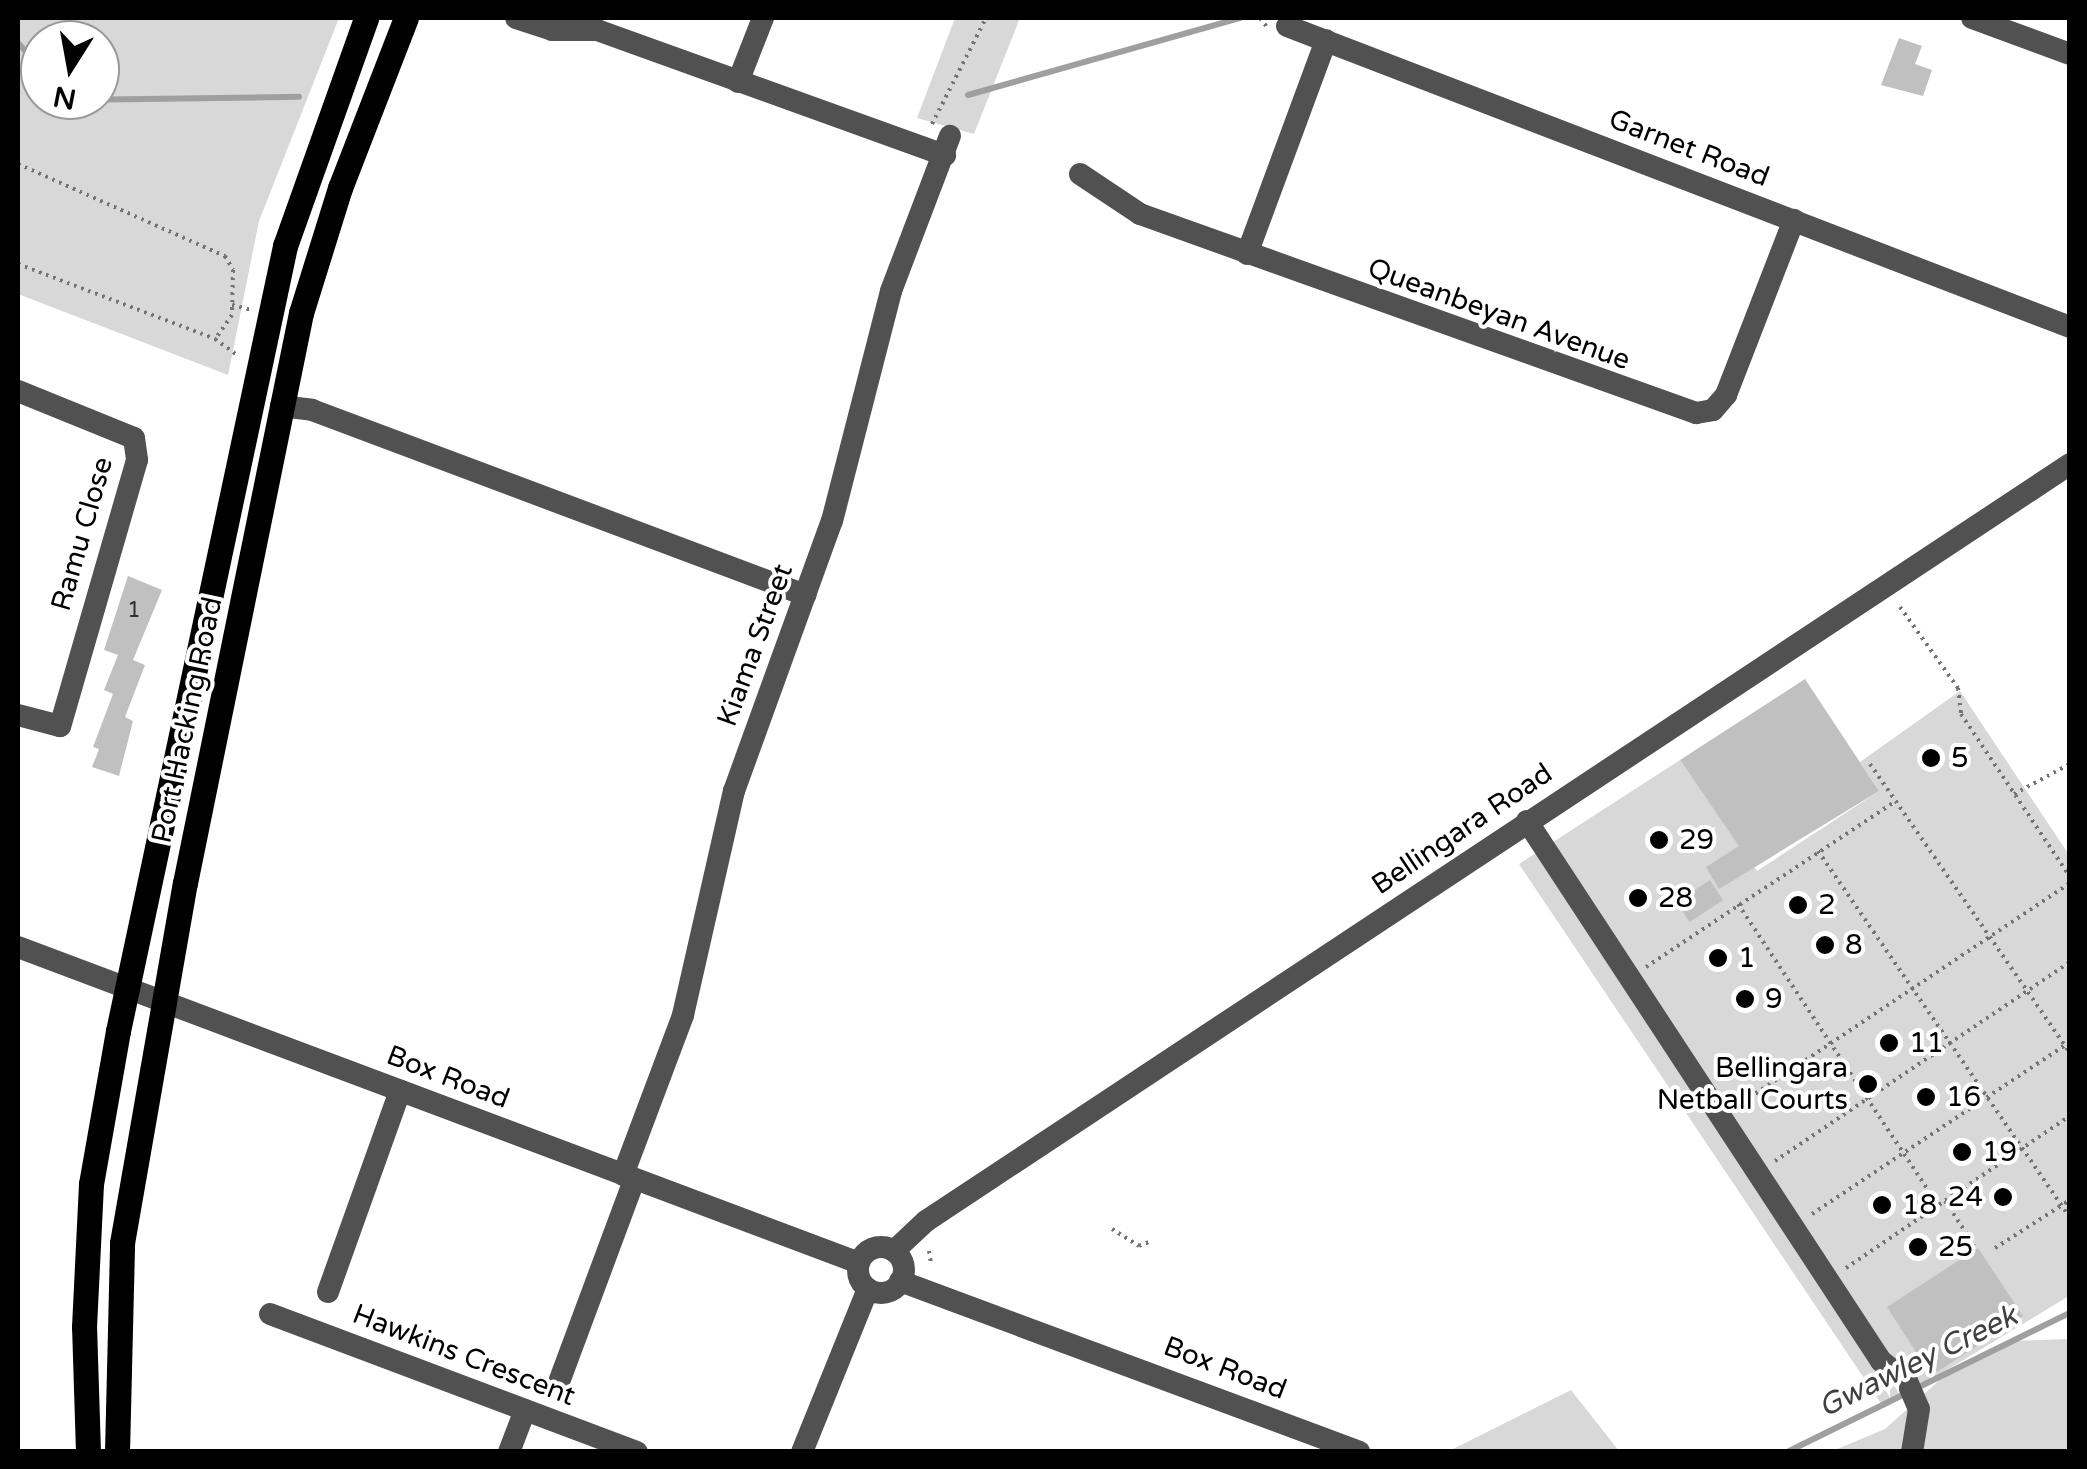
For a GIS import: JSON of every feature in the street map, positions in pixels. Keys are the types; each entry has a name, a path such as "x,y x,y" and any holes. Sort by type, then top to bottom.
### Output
{"main road":[{"name":"Port Hacking Road","path":"88,1452 84,1326 91,1184 127,987 285,246 366,18"},
{"name":"Port Hacking Road","path":"118,1452 122,1244 161,1001 281,406 326,231 406,18"}],"street":[{"path":"516,18 597,30 738,82 947,145"},
{"path":"738,82 763,18"},
{"path":"1972,18 2070,54"},
{"name":"Garnet Road","path":"1278,28 1326,40 2070,327"},
{"path":"1247,254 1326,40"},
{"name":"Kiama Street","path":"559,1382 683,1015 734,791 842,488 891,291 947,145"},
{"name":"Queanbeyan Avenue","path":"1080,174 1140,214 1696,414 1713,410 1726,395 1794,220"},
{"name":"Ramu Close","path":"18,392 134,438 138,460 60,726 18,716"},
{"path":"281,406 312,410 805,595"},
{"name":"Bellingara Road","path":"894,1251 926,1222 2070,464"},
{"path":"1527,822 1881,1361 1907,1382 1917,1405 1912,1452"},
{"name":"Box Road","path":"18,947 859,1262"},
{"path":"328,1292 400,1092"},
{"path":"802,1452 868,1289 859,1262 873,1248 894,1251 902,1262 900,1281 890,1291 868,1289"},
{"name":"Box Road","path":"900,1281 1359,1452"},
{"name":"Hawkins Crescent","path":"270,1314 637,1452"},
{"path":"509,1452 525,1410"}],"path":[{"path":"947,145 928,132 986,18"},
{"path":"1260,18 1278,28"},
{"path":"18,164 225,256 233,270 232,315 215,339"},
{"path":"18,264 215,339 237,355"},
{"path":"1721,1117 2070,880 1961,714 1958,688 1900,607"},
{"path":"1870,764 2070,1053"},
{"path":"2014,794 2070,764"},
{"path":"1630,978 1896,801"},
{"path":"1818,851 2018,1151 2027,1152 2068,1215"},
{"path":"1738,904 1938,1206"},
{"path":"1758,1173 2070,962"},
{"path":"1793,1228 2067,1044"},
{"path":"1828,1280 2070,1116"},
{"path":"1995,1248 2070,1200"},
{"path":"1945,1201 1974,1245"},
{"path":"1112,1229 1139,1246 1150,1242"},
{"path":"929,1251 931,1263"}],"shaded area":[{"path":"18,18 339,18 259,221 228,375 18,294"},
{"path":"955,18 1020,18 974,134 917,118"},
{"name":"Bellingara Netball Courts","path":"1960,691 2069,855 2069,1296 1884,1408 1519,864 1680,760 1757,871 1879,791 1860,762"},
{"path":"2069,1339 2069,1451 1830,1452 1885,1429 1943,1377 2007,1341"},
{"path":"1571,1390 1619,1451 1449,1451"}],"building":[{"path":"1899,38 1922,46 1915,64 1932,70 1923,96 1881,85"},
{"path":"128,576 162,590 133,660 145,665 125,717 133,721 119,776 92,767 99,749 93,747 113,694 104,690 118,655 104,650"},
{"path":"1805,679 1879,791 1719,889 1706,867 1739,846 1680,760"},
{"path":"1710,880 1723,900 1690,922 1676,902"},
{"path":"1978,1248 2023,1316 1937,1372 1931,1363 1925,1366 1887,1307"}],"waterway":[{"path":"968,95 1240,18"},
{"path":"120,99 299,97"},
{"name":"Gwawley Creek","path":"1787,1452 2070,1313"}],"place":[{"name":"5","path":"1931,758"},
{"name":"29","path":"1659,840"},
{"name":"28","path":"1638,898"},
{"name":"2","path":"1798,905"},
{"name":"8","path":"1825,945"},
{"name":"1","path":"1718,958"},
{"name":"9","path":"1745,999"},
{"name":"11","path":"1889,1043"},
{"name":"Bellingara Netball Courts","path":"1868,1084"},
{"name":"16","path":"1926,1097"},
{"name":"19","path":"1962,1152"},
{"name":"24","path":"2003,1197"},
{"name":"18","path":"1882,1205"},
{"name":"25","path":"1918,1247"}]}
